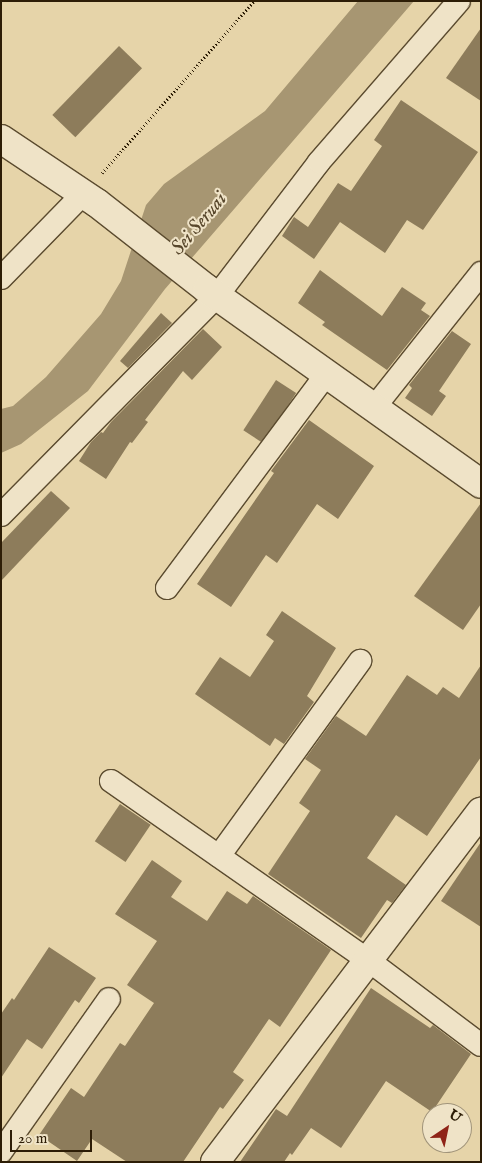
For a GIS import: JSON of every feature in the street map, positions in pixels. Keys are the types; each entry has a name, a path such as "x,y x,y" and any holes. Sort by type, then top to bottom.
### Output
{"main road":[{"path":"1,139 90,198 208,290 326,376 481,484"},
{"path":"215,1162 481,811"}],"street":[{"path":"1,515 208,290 459,1"},
{"path":"1,278 90,198"},
{"path":"373,409 481,273"},
{"path":"167,588 326,376"},
{"path":"219,856 360,661"},
{"path":"112,780 368,960 481,1045"},
{"path":"1,1152 109,999"}],"path":[{"path":"90,198 254,1"}],"water":[{"name":"Sei Seruai","path":"358,1 414,1 165,289 88,391 21,444 1,453 1,409 13,406 46,377 101,314 121,281 146,205 164,184 265,111"}],"building":[{"path":"481,28 481,101 446,78"},
{"path":"119,46 142,68 75,137 52,115"},
{"path":"401,100 478,152 423,230 407,220 385,253 340,222 314,259 282,236 294,217 308,227 338,183 351,191 382,146 374,140"},
{"path":"320,270 382,316 402,287 426,303 421,310 430,316 387,370 322,325 325,322 298,303"},
{"path":"161,313 172,323 128,368 120,361"},
{"path":"203,329 222,347 192,380 183,371 145,420 148,422 132,443 130,442 106,479 79,461 91,442 101,432 103,433 111,422"},
{"path":"452,331 471,344 439,391 446,396 432,416 405,398 412,388 409,385"},
{"path":"276,380 296,393 263,443 243,430"},
{"path":"309,420 374,466 338,519 317,504 277,563 266,555 231,607 197,584 274,473 271,471"},
{"path":"51,491 70,508 1,581 1,543"},
{"path":"481,503 481,604 463,630 414,596"},
{"path":"282,611 336,648 307,696 314,702 284,744 275,738 270,746 195,694 220,657 250,677 274,641 266,635"},
{"path":"481,665 481,757 427,836 396,815 367,858 406,885 392,903 387,900 361,938 268,874 310,811 299,803 321,770 305,759 336,716 366,736 407,675 437,695 443,687 459,698"},
{"path":"120,804 151,825 126,862 95,841"},
{"path":"481,842 481,927 441,901"},
{"path":"152,860 182,881 171,897 207,921 227,891 247,904 253,896 331,950 280,1027 269,1019 233,1072 244,1080 223,1109 220,1107 183,1162 127,1162 92,1139 77,1161 39,1135 71,1088 84,1097 120,1043 125,1046 154,1003 127,985 157,941 115,914"},
{"path":"49,947 96,978 79,1003 75,1000 42,1049 27,1039 1,1078 1,1014 12,998 14,1000"},
{"path":"371,988 430,1028 433,1025 471,1054 438,1103 422,1103 422,1105 386,1081 341,1148 311,1128 292,1155 290,1153 284,1162 240,1162 276,1109 287,1116"}]}
